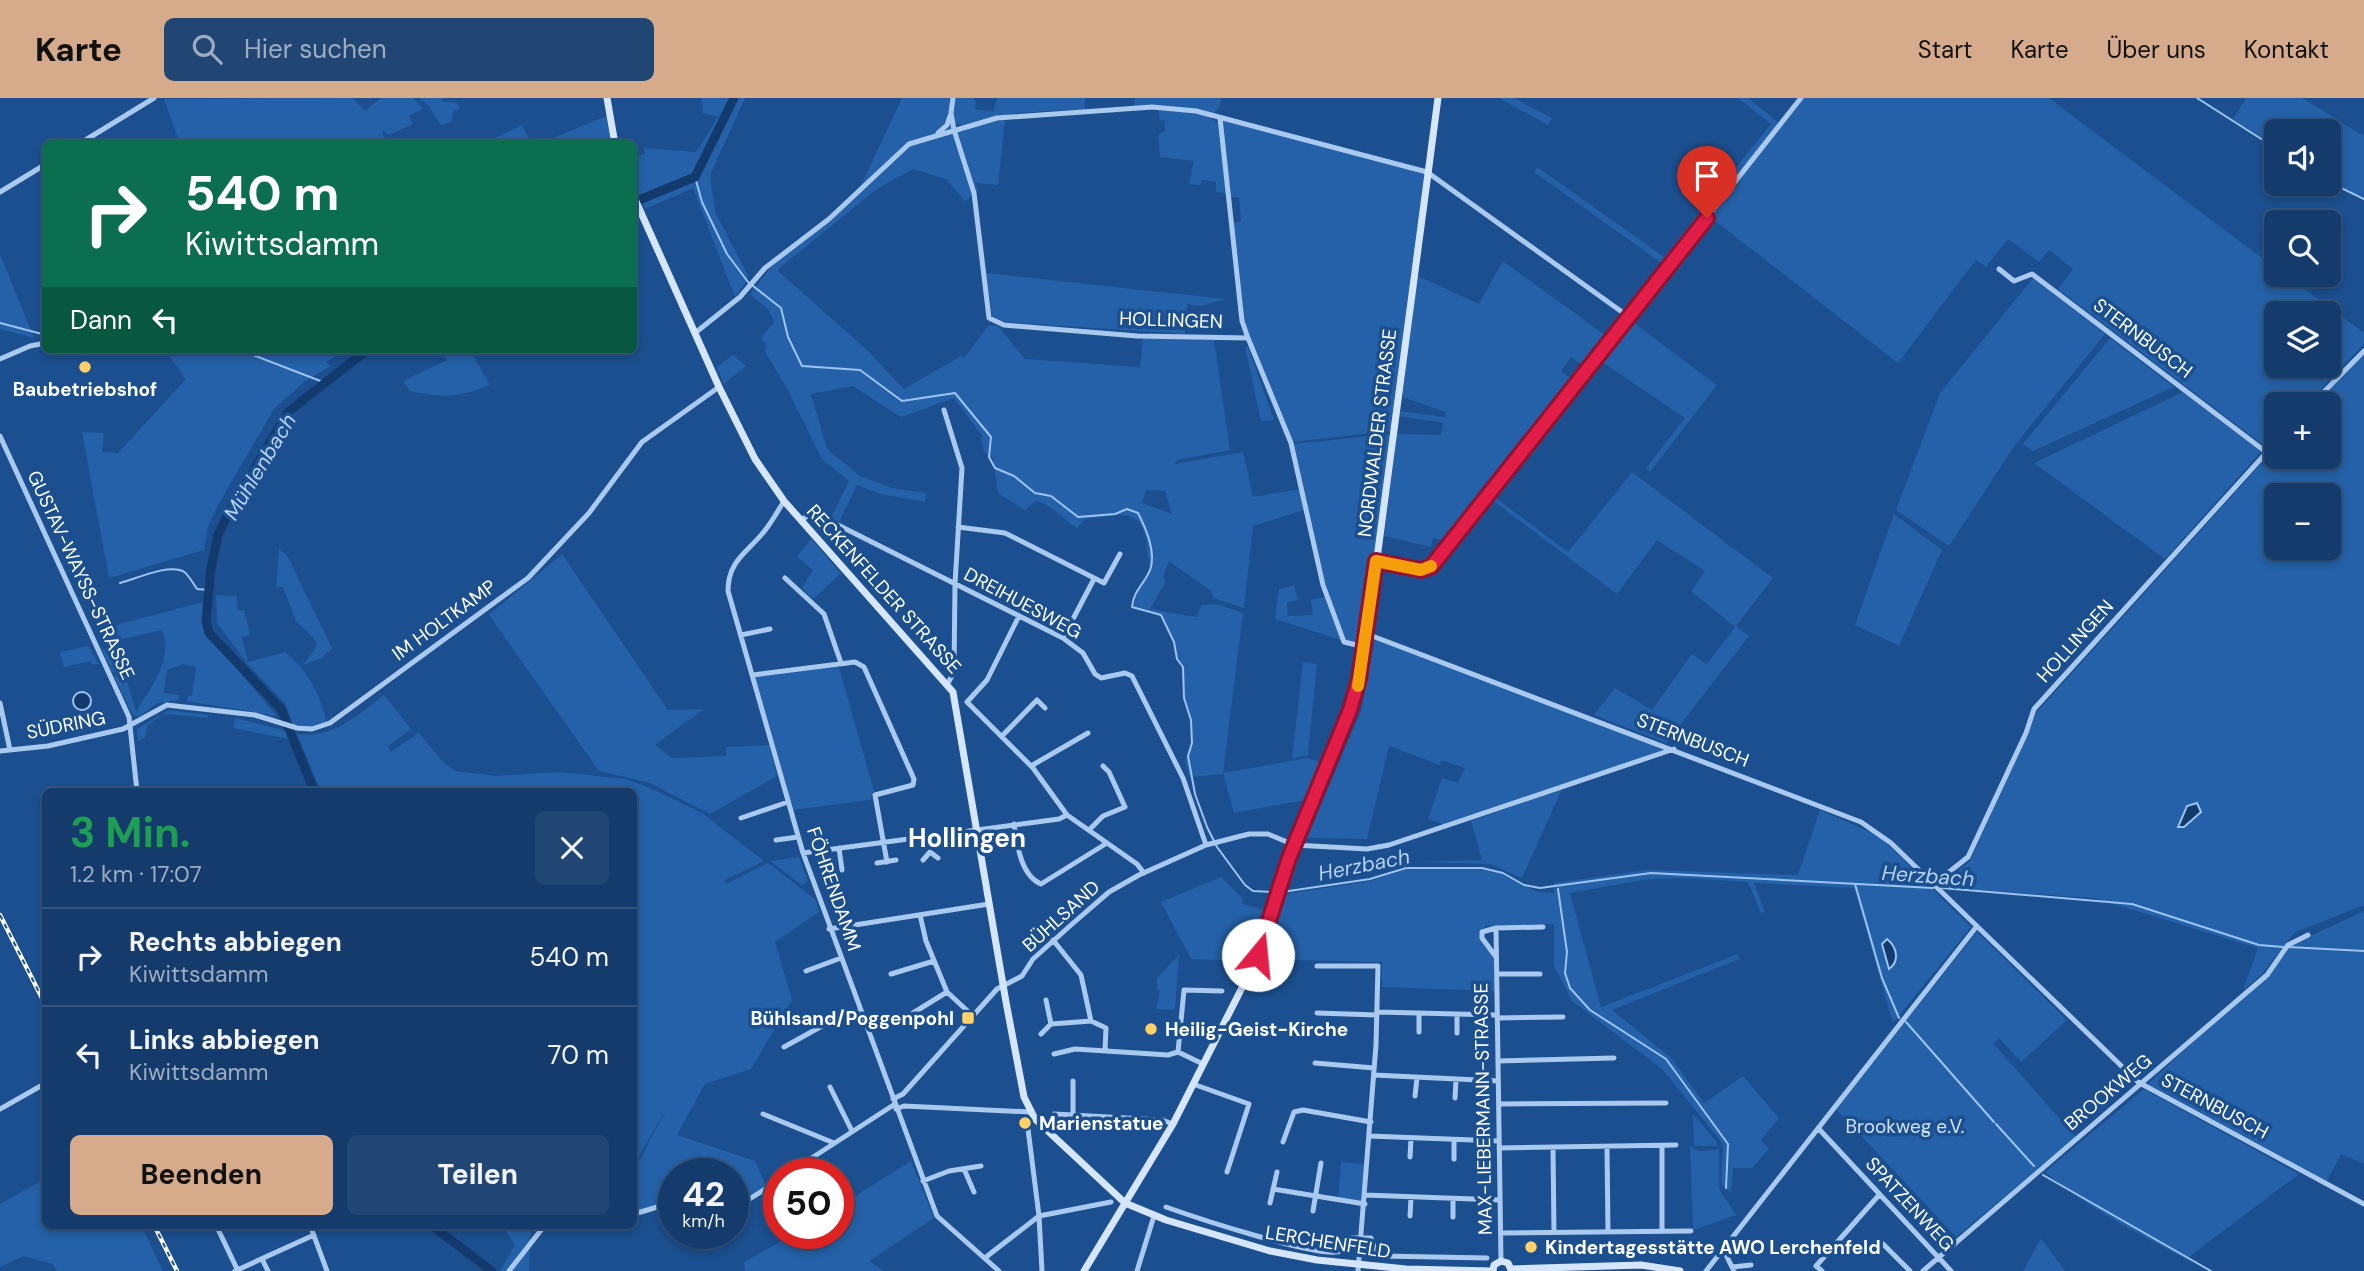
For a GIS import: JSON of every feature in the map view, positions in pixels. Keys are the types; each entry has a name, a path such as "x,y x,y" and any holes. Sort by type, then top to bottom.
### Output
{"street":[{"path":"86,140 154,98"},
{"path":"607,98 614,140"},
{"name":"HOLLINGEN","path":"953,98 951,113 954,130 974,193 987,310 995,322 1137,335 1248,338 1291,443 1323,585 1344,642 1364,647"},
{"name":"NORDWALDER STRASSE","path":"1084,1271 1173,1124 1258,955 1294,845 1350,710 1367,634 1438,98"},
{"path":"1376,561 1421,570 1431,567 1801,98"},
{"path":"695,333 773,261 829,219 909,144 936,134 1015,116 1152,107 1182,108 1427,172 1629,317"},
{"path":"936,134 947,125 951,113"},
{"path":"1220,118 1242,321 1248,338"},
{"path":"0,192 42,166"},
{"name":"RECKENFELDER STRASSE","path":"637,204 719,387 755,459 800,520 948,683 957,704 1003,987 1024,1097 1030,1112 1044,1130 1125,1203"},
{"name":"STERNBUSCH","path":"1999,269 2014,281 2032,274 2264,450"},
{"path":"0,359 42,344"},
{"path":"2324,392 2364,351"},
{"name":"IM HOLTKAMP","path":"128,726 167,705 255,715 297,728 312,729 330,723 528,578 583,520 642,442 719,387"},
{"path":"944,410 962,468 955,583 954,672 948,683"},
{"name":"GUSTAV-WAYSS-STRASSE","path":"0,436 129,717 137,788"},
{"name":"HOLLINGEN","path":"1935,884 1968,857 2026,733 2034,709 2264,454"},
{"name":"FÖHRENDAMM","path":"784,501 766,529 736,559 728,591 803,853 923,1181 937,1216 945,1226 986,1257 999,1271"},
{"name":"DREIHUESWEG","path":"800,520 814,513 1063,638 1083,653 1095,674 1101,678 1125,673 1132,676 1183,778 1209,845"},
{"path":"958,527 1005,534 1104,583 1120,554"},
{"path":"785,578 824,614 841,663"},
{"path":"1063,638 1094,579"},
{"path":"1019,616 986,680 967,702 1031,766 1067,815 1137,864 1144,873"},
{"path":"741,635 770,629"},
{"name":"STERNBUSCH","path":"1367,634 1861,822 1881,833 2141,1085 2364,1204"},
{"path":"753,674 855,662 864,667 914,779 913,785 908,789 875,795 887,862"},
{"path":"1002,736 1037,700 1045,708"},
{"name":"SÜDRING","path":"0,703 10,750"},
{"name":"SÜDRING","path":"0,751 48,747 128,726"},
{"path":"1031,766 1088,733"},
{"path":"1294,845 1367,849 1389,845 1674,750"},
{"path":"1089,830 1103,817 1125,807 1109,772 1103,766"},
{"path":"741,818 788,803"},
{"path":"803,853 1067,815"},
{"path":"1014,824 1021,859 1035,882 1041,884 1107,843"},
{"name":"BÜHLSAND","path":"811,1158 895,1104 997,989 1022,976 1033,959 1109,892 1144,873 1219,842 1259,833 1294,845"},
{"path":"928,836 930,852 938,858"},
{"path":"776,840 798,837"},
{"path":"839,848 842,870"},
{"path":"923,860 930,852"},
{"path":"877,863 896,860"},
{"path":"830,929 989,904"},
{"path":"920,915 947,992 973,1016"},
{"path":"1706,1271 1977,926"},
{"path":"1496,928 1543,927"},
{"name":"MAX-LIEBERMANN-STRASSE","path":"1496,957 1482,938 1482,932 1488,928 1496,928 1501,1261"},
{"name":"BROOKWEG","path":"1923,1271 2267,975 2286,947 2308,935"},
{"path":"1053,940 1081,975 1091,1021"},
{"path":"806,971 841,958"},
{"path":"891,974 934,961"},
{"path":"1317,965 1378,966 1374,1071 1359,1268"},
{"path":"1497,974 1540,974"},
{"path":"1178,1052 1184,990 1222,991"},
{"path":"914,1013 947,992"},
{"path":"1046,1000 1051,1024"},
{"path":"785,1047 833,1020 860,1010"},
{"path":"1317,1013 1563,1017"},
{"path":"1419,1013 1419,1032"},
{"path":"1457,1014 1457,1033"},
{"path":"1041,1034 1051,1024 1091,1021 1106,1028 1105,1051"},
{"path":"1054,1054 1075,1049 1168,1055 1178,1052 1203,1064"},
{"path":"1498,1061 1614,1058"},
{"path":"1315,1063 1417,1078 1498,1081"},
{"path":"1415,1096 1417,1078"},
{"path":"1455,1098 1456,1080"},
{"path":"1073,1081 1073,1114"},
{"path":"1193,1084 1249,1104 1227,1172"},
{"path":"0,1109 42,1085"},
{"path":"830,1087 852,1132"},
{"path":"1499,1104 1666,1103"},
{"path":"895,1104 1030,1112"},
{"path":"1283,1142 1293,1112 1303,1110 1370,1122"},
{"path":"763,1114 834,1143"},
{"path":"1054,1114 1162,1120 1173,1124"},
{"name":"SPATZENWEG","path":"1818,1128 1951,1271"},
{"path":"1028,1129 1039,1216 1042,1271"},
{"path":"1369,1136 1499,1141"},
{"path":"1410,1157 1411,1139"},
{"path":"1454,1141 1454,1159"},
{"path":"1499,1148 1676,1145"},
{"path":"1662,1146 1662,1231"},
{"path":"1607,1147 1608,1232"},
{"path":"1553,1148 1555,1232"},
{"path":"1313,1211 1321,1163"},
{"path":"923,1181 981,1166"},
{"path":"964,1169 974,1192"},
{"path":"1270,1203 1276,1172"},
{"path":"1273,1189 1315,1198 1365,1204"},
{"path":"1365,1195 1500,1200"},
{"path":"1822,1271 1816,1266 1879,1195"},
{"path":"1410,1198 1410,1216"},
{"path":"1453,1200 1453,1217"},
{"path":"986,1257 1039,1216 1111,1202"},
{"name":"LERCHENFELD","path":"1125,1203 1166,1220 1270,1251 1359,1268 1492,1271"},
{"path":"637,1213 658,1207"},
{"path":"1166,1207 1245,1234 1338,1252 1345,1249 1350,1238 1362,1237 1371,1238 1376,1253 1382,1256 1487,1258"},
{"path":"1166,1220 1182,1213"},
{"path":"1137,1271 1154,1216"},
{"path":"218,1229 237,1271 314,1235"},
{"path":"312,1229 327,1271"},
{"path":"509,1271 542,1229"},
{"path":"1501,1233 1691,1231"},
{"path":"1883,1244 1910,1271"},
{"path":"1723,1250 1733,1269 1751,1265"},
{"path":"262,1259 268,1271"},
{"path":"1465,1259 1476,1270"},
{"path":"1492,1271 1494,1265 1501,1261 1508,1263 1511,1270 1641,1265 1680,1271"}],"green space":[{"path":"353,98 365,111 381,98 413,98 423,109 409,116 413,124 388,135 382,130 385,140 179,140 164,99"},
{"path":"419,98 445,98 440,101 457,103 460,108 453,111 452,121 441,126 429,106"},
{"path":"701,98 745,98 710,175 715,212 749,277 735,297 693,188 645,209 637,189 637,156 645,154 644,148 696,152 718,117 703,113"},
{"path":"902,98 973,98 976,101 975,109 993,112 997,98 1085,98 1085,109 1016,113 961,125 955,123 954,132 1005,119 998,185 976,183 978,191 965,201 946,179 913,169 877,189 777,270 866,349 904,389 961,356 964,358 989,325 998,326 1025,359 1140,367 1143,338 1214,340 1230,450 1177,460 1175,464 1243,452 1253,497 1300,489 1304,510 1253,526 1244,608 1213,598 1211,591 1169,561 1163,577 1166,581 1150,609 1196,617 1202,605 1217,604 1243,613 1223,773 1307,758 1326,764 1310,799 1234,813 1223,774 1189,777 1185,760 1193,744 1192,720 1184,698 1183,667 1177,659 1175,642 1162,615 1133,606 1134,597 1151,567 1143,529 1138,521 1124,515 1085,519 1077,528 1042,503 1036,501 1025,510 998,493 993,458 984,452 983,437 954,398 901,417 853,386 811,394 827,449 860,476 892,488 926,493 925,502 880,494 857,485 839,522 831,518 849,481 822,459 788,390 764,350 767,347 761,338 774,322 769,310 750,294 772,266 857,194","holes":["1146,490 1165,491 1172,514 1142,503"]},
{"path":"1135,98 1221,98 1219,108 1209,117 1218,123 1226,193 1216,192 1216,182 1202,180 1200,185 1189,184 1194,161 1160,157 1158,135 1165,131 1164,120 1160,121 1158,109 1134,111"},
{"path":"1499,98 1514,98 1552,118 1548,125"},
{"path":"1738,98 1748,98 1779,123 1664,265 1534,172 1537,167 1664,257 1771,124"},
{"path":"1804,98 2049,98 2264,259 2264,287 2301,287 2320,301 2264,301 2264,378 2332,378 2318,392 2264,392 2264,445 2058,289 2073,269 2049,250 2039,262 2008,239 1986,267 1976,260 1898,363 1710,217"},
{"path":"2246,98 2302,98 2336,119 2264,119 2264,139 2233,119"},
{"path":"606,116 611,140 548,140"},
{"path":"1222,120 1426,172 1391,431 1292,442 1243,319 1233,223 1241,222 1239,197 1230,197"},
{"path":"2341,122 2364,136 2364,198 2341,187"},
{"path":"522,125 530,140 494,140"},
{"path":"0,254 34,338 0,329"},
{"path":"1503,261 1609,338 1586,367 1571,357 1561,371 1575,381 1447,541 1433,538 1431,547 1384,536 1397,434 1441,435 1443,423 1399,416 1400,411 1445,417 1446,412 1402,397 1416,275 1479,304"},
{"path":"986,273 1225,299 1201,306 1187,304 1185,334 1005,322 992,316"},
{"path":"2033,278 2105,334 2015,445 1949,546 1896,510 1940,393"},
{"path":"2341,316 2364,333 2364,344 2341,368"},
{"path":"1629,319 1717,385 1650,472 1646,468 1685,418 1598,359"},
{"path":"2110,338 2174,387 2033,451 2023,444"},
{"path":"1245,347 1248,347 1274,420 1261,421"},
{"path":"168,354 339,354 326,362 331,366 305,381 274,409 218,505 208,526 204,550 109,578 82,432 104,433 102,452 118,453 186,379"},
{"path":"443,354 472,354 490,385 468,392 432,395 410,391 403,381 447,360"},
{"path":"2364,354 2364,905 2294,933 2262,974 2243,990 2258,948 2094,898 1947,888 1943,884 1970,861 2037,712 2264,460 2264,469 2341,469 2341,392 2328,392"},
{"path":"733,355 746,366 724,384 717,367"},
{"path":"2183,392 2261,452 2165,559 2034,463"},
{"path":"1391,434 1362,644 1345,640 1324,584 1293,444"},
{"path":"1632,472 1773,578 1736,626 1749,636 1666,743 1594,715 1615,688 1652,710 1692,654 1707,664 1735,627 1691,591 1705,571 1657,540 1617,594 1489,498 1492,495 1568,552"},
{"path":"1894,514 1942,550 1899,646 1855,625"},
{"path":"811,539 841,573 813,599 802,588 813,570 797,557"},
{"path":"279,549 287,555 332,648 322,658 303,665 317,646 314,638 296,621 283,587 276,588"},
{"path":"562,554 668,710 704,709 655,745 672,758 726,756 726,747 769,745 777,776 710,814 650,783 599,771 489,615"},
{"path":"1294,585 1298,600 1287,602 1288,616 1313,615 1311,600 1325,597 1341,640 1275,619 1279,589"},
{"path":"216,595 237,596 237,610 244,610 250,635 242,637 248,662 285,652 300,666 312,683 327,722 312,727 293,724 286,705 247,663 217,623"},
{"path":"203,602 203,620 208,635 277,716 187,701 188,696 192,696 196,667 183,664 167,670 164,693 179,695 179,700 157,703 139,717 132,714 114,676 125,674 136,712 159,673 165,641 162,630 119,640 116,625"},
{"path":"1375,639 1666,749 1445,825 1428,819 1442,778 1458,783 1465,768 1441,760 1440,765 1389,746 1367,839 1307,838 1361,711"},
{"path":"119,644 123,668 112,672 102,649"},
{"path":"89,646 98,664 92,665 91,661 64,667 60,652"},
{"path":"1303,662 1317,664 1308,755 1292,759"},
{"path":"839,667 874,791 870,800 793,810 755,677"},
{"path":"384,695 411,729 388,746 391,752 419,733 442,761 456,771 496,776 559,772 625,779 648,787 702,813 764,861 725,880 726,884 768,863 816,900 819,912 775,942 792,1000 751,1069 705,1084 677,1135 746,1158 658,1158 658,1206 637,1212 637,1165 670,1102 637,1160 637,788 320,788 297,734 322,733 344,724"},
{"path":"169,710 208,715 208,718 163,714 147,726 145,738 138,741 137,729"},
{"path":"235,718 286,731 289,739 233,728"},
{"path":"1562,789 1522,878 1490,864 1419,862 1482,860 1471,821"},
{"path":"1820,810 1879,836 1971,927 1893,1023 1854,888 1754,883 1765,912 1761,913 1748,882 1649,879 1570,893 1601,1007 1738,954 1739,959 1612,1010 1671,1058 1704,1103 1743,1076 1779,1118 1761,1140 1769,1149 1752,1168 1733,1168 1731,1193 1721,1184 1723,1147 1720,1140 1662,1069 1572,1001 1554,966 1554,924 1486,926 1480,931 1494,959 1495,991 1382,987 1382,962 1297,960 1269,944 1285,894 1370,881 1406,869 1483,869 1503,874 1537,892 1554,893 1554,883 1646,870 1798,875"},
{"path":"799,857 808,881 802,885 770,861"},
{"path":"1221,877 1243,899 1242,904 1264,910 1247,961 1191,959 1161,902"},
{"path":"2364,911 2364,1164 2341,1154 2327,1181 2148,1084 2251,989 2266,979 2293,944"},
{"name":"Brookweg e.V.","path":"1977,932 2067,1020 2021,1062 1999,1038 1993,1043 2076,1137 1956,1237 1836,1109"},
{"path":"1179,955 1175,1010 1156,1009 1160,991 1157,990 1157,978"},
{"path":"2144,1089 2299,1174 2186,1259 2149,1240 2096,1208 2045,1172"},
{"path":"1693,1114 1716,1141 1718,1146 1694,1146"},
{"path":"1690,1146 1700,1151 1719,1149 1719,1189 1736,1215 1693,1230"},
{"path":"749,1159 755,1161 763,1179 763,1188 749,1197"},
{"path":"911,1161 934,1218 869,1261 884,1271 745,1271 744,1262 767,1249 854,1249 854,1197"},
{"path":"1341,1162 1364,1164 1361,1202 1338,1199"},
{"path":"42,1181 42,1229 143,1229 163,1271 57,1271 53,1264 23,1256 0,1267 0,1204"},
{"path":"504,1229 531,1229 529,1271 500,1271 515,1245"},
{"path":"2041,1238 2065,1271 2023,1271"}],"shaded area":[{"path":"82,692 88,695 91,701 88,707 82,710 76,707 73,701 76,695"},
{"path":"2197,803 2201,812 2184,827 2178,827 2187,806"},
{"path":"1887,939 1896,954 1895,962 1889,969 1882,944"}],"waterway":[{"name":"Mühlenbach","path":"637,201 695,177 734,98"},
{"path":"2197,98 2264,141"},
{"name":"Herzbach","path":"695,177 702,202 727,254 748,282 781,308 788,337 802,366 860,370 902,401 955,393 991,437 989,457 995,468 1014,476 1035,493 1051,496 1078,517 1115,514 1127,509 1138,513 1149,539 1152,560 1132,607 1161,615 1174,642 1177,659 1183,667 1184,698 1191,720 1192,743 1188,756 1195,794 1217,847 1245,885 1253,891 1273,892"},
{"path":"2341,188 2364,199"},
{"path":"0,323 42,334"},
{"path":"250,354 323,382"},
{"name":"Mühlenbach","path":"313,788 281,709 209,633 206,621 211,568 218,535 229,512 288,412 362,354"},
{"path":"120,583 176,569 185,572 197,589 209,590"},
{"name":"Herzbach","path":"1282,892 1370,879 1406,868 1482,868 1503,873 1524,885 1540,888 1651,873 1933,888"},
{"path":"1855,884 1882,978 1899,1018"},
{"name":"Herzbach","path":"1942,888 2132,904 2259,945 2283,947"},
{"path":"1558,889 1567,952 1565,973 1570,988 1590,1010 1666,1059 1728,1144 1726,1188"},
{"name":"Herzbach","path":"2288,947 2364,951"},
{"path":"1906,1022 1994,1122"},
{"path":"1996,1124 2034,1166"},
{"path":"2043,1175 2211,1271"},
{"name":"Mühlenbach","path":"436,1229 492,1271"}],"railway":[{"path":"0,915 42,998"},
{"path":"156,1229 177,1271"}],"slow traffic":[{"path":"1358,686 1376,561 1421,570 1431,566"}],"place":[{"name":"Baubetriebshof","path":"85,367"},
{"name":"Bühlsand/Poggenpohl","path":"968,1018"},
{"name":"Heilig-Geist-Kirche","path":"1151,1029"},
{"name":"Marienstatue","path":"1025,1123"},
{"name":"Kindertagesstätte AWO Lerchenfeld","path":"1531,1247"}],"district":[{"name":"Hollingen","path":"967,838"}],"route":[{"path":"1258,955 1289,858 1338,745 1350,710 1367,634 1376,561 1421,570 1431,567 1707,218"}]}
